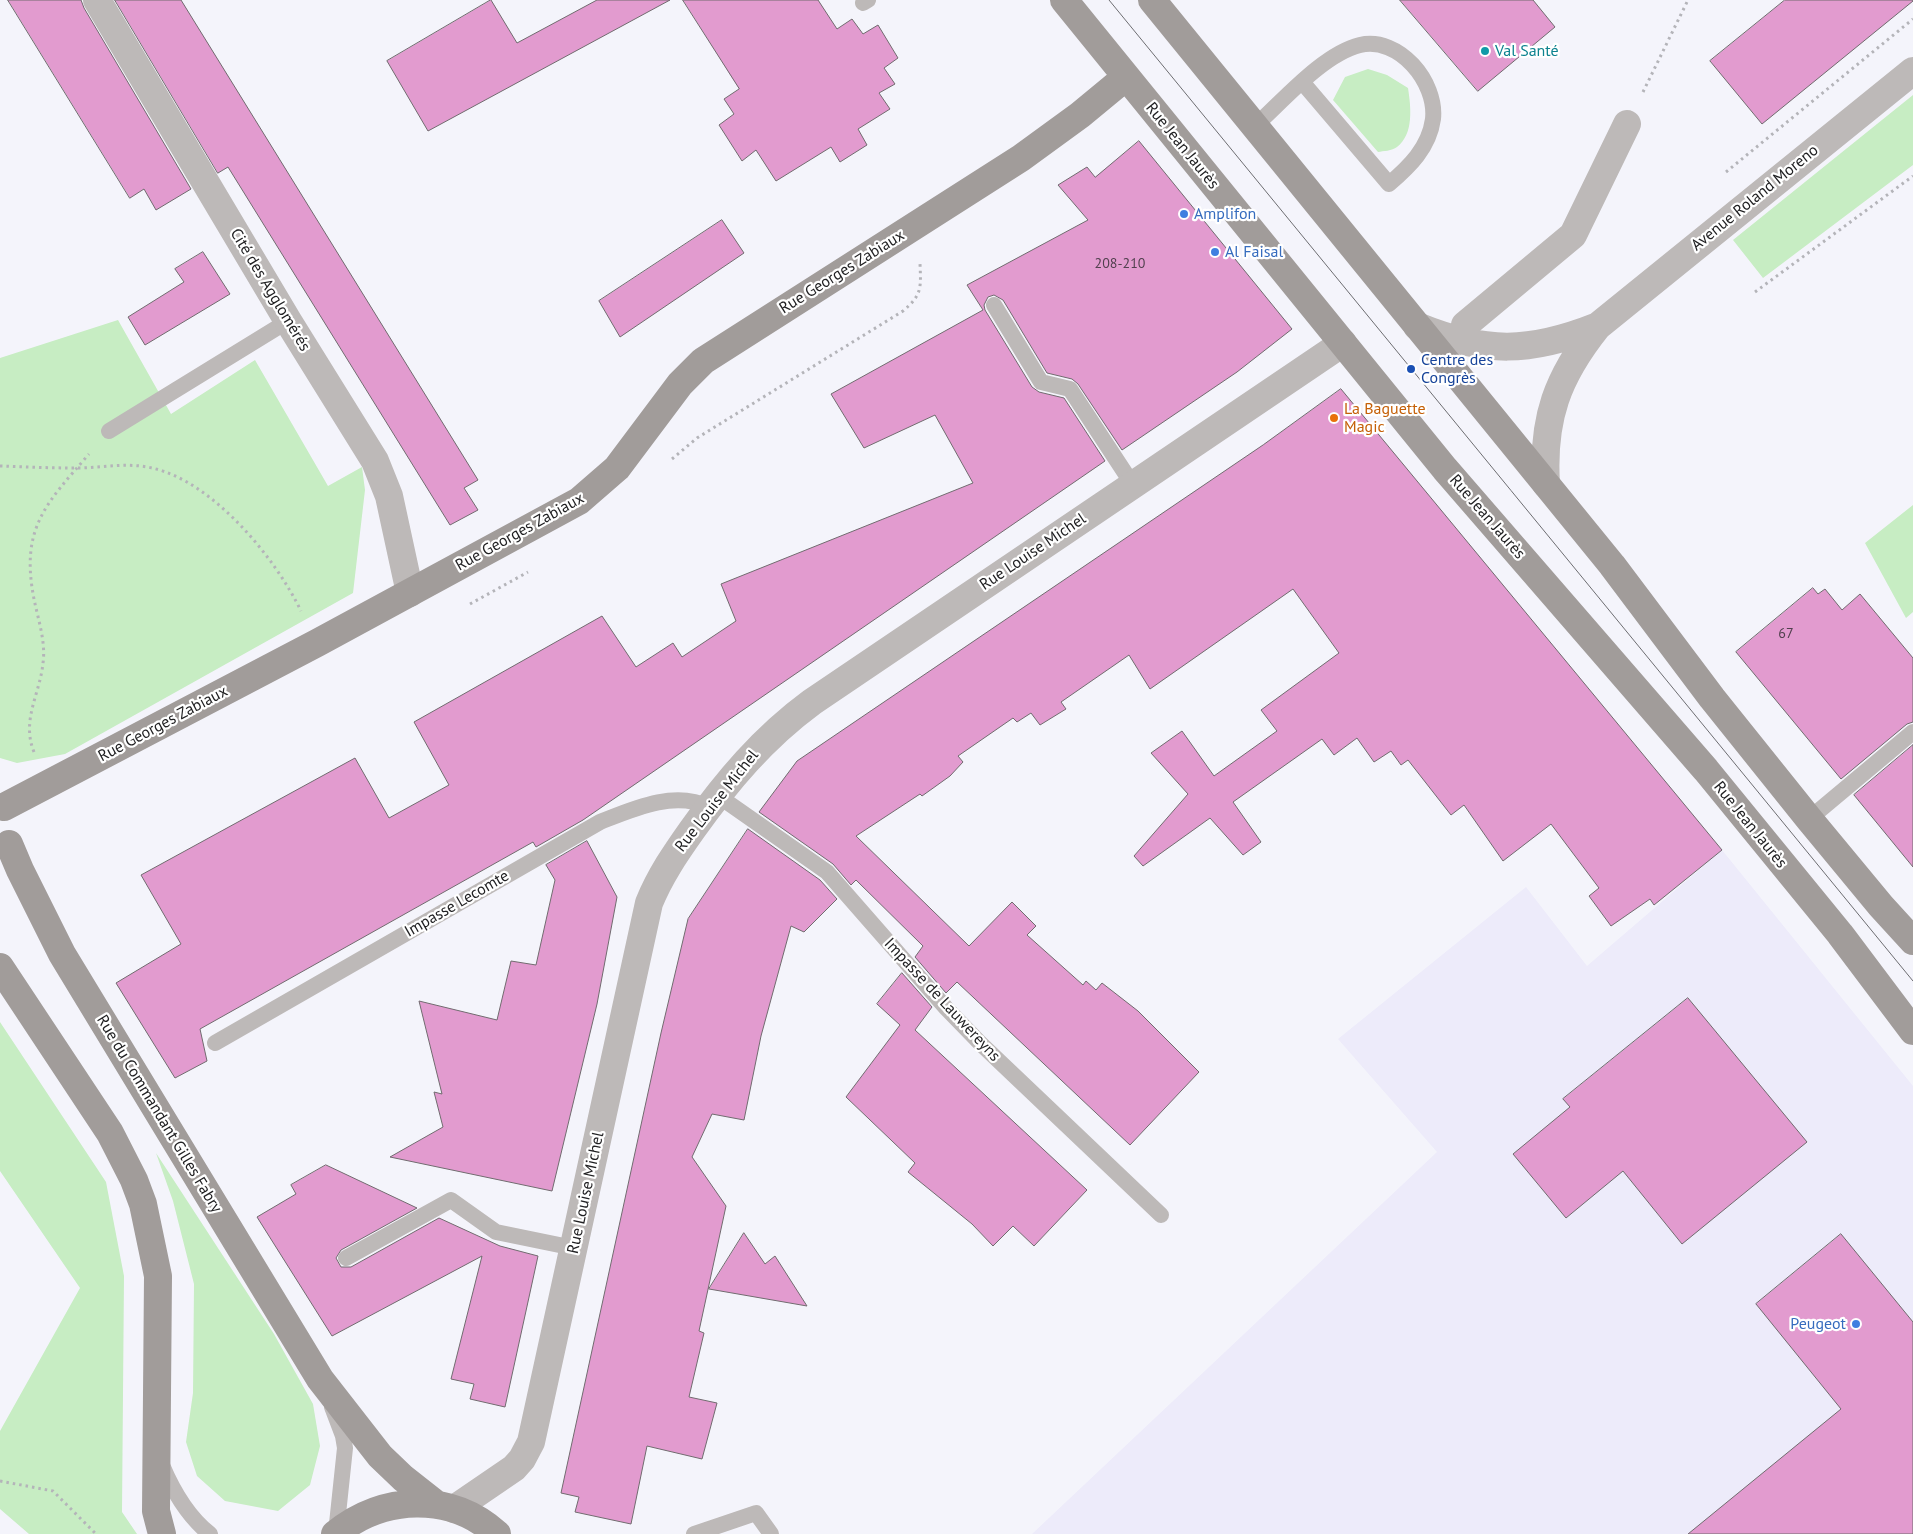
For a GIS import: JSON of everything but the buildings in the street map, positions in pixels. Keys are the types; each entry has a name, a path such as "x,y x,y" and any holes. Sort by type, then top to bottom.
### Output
{"street":[{"name":"Cité des Agglomérés","path":"97,0 288,321 375,462 389,496 410,593"},
{"name":"Rue Jean Jaurès","path":"1064,0 1445,469 1706,770 1840,934 1913,1031"},
{"path":"1152,0 1617,571 1712,698 1809,819 1881,906 1913,941"},
{"name":"Avenue Roland Moreno","path":"1546,484 1546,444 1550,414 1560,382 1574,356 1598,326 1913,71"},
{"name":"Rue Georges Zabiaux","path":"2,804 48,785 579,502 617,468 680,384 703,360 1021,158 1080,115 1126,76"},
{"path":"1465,325 1573,235 1627,124"},
{"name":"Avenue Roland Moreno","path":"1417,326 1466,344 1528,347 1557,341 1598,326"},
{"name":"Rue Louise Michel","path":"445,1507 514,1468 522,1459 531,1442 649,903 666,867 713,801 748,757 788,720 1343,343"},
{"path":"2,804 9,821 5,854"},
{"name":"Rue du Commandant Gilles Fabry","path":"5,854 20,870 62,954 320,1379 380,1456 403,1478 445,1507"},
{"path":"0,967 110,1133 134,1180 143,1204 158,1276 156,1511 162,1534"},
{"path":"335,1534 353,1520 383,1508 414,1502 445,1507 474,1517 497,1534"}],"lane":[{"path":"1255,126 1303,83 1332,58 1360,45 1375,44 1399,53 1423,77 1432,104 1433,119 1421,152 1411,165 1390,184 1303,83"},
{"path":"994,305 1041,382 1070,389 1133,485"},
{"path":"109,431 288,321"},
{"path":"1809,819 1913,732"},
{"name":"Impasse Lecomte","path":"215,1043 600,822 641,807 675,800 713,801"},
{"name":"Impasse de Lauwereyns","path":"713,801 827,872 946,1008 980,1043 1161,1215"},
{"path":"346,1258 451,1200 496,1232 574,1248"},
{"name":"Rue du Commandant Gilles Fabry","path":"320,1379 343,1436 345,1448 335,1534"},
{"path":"156,1449 171,1486 196,1522 210,1534"},
{"path":"694,1534 756,1513 771,1534"}],"path":[{"path":"1627,124 1688,0"},
{"path":"1726,172 1913,19"},
{"path":"1755,292 1913,176"},
{"path":"666,464 697,438 903,311 915,301 921,290 920,255"},
{"path":"48,785 31,745 28,729 44,662 43,644 30,577 29,558 38,519 48,503 109,431"},
{"path":"0,466 77,468 131,465 150,467 168,472 200,489 215,501 269,558 293,594 317,643"},
{"path":"463,607 508,585 531,570"},
{"path":"0,1481 53,1491 96,1534"}],"shaded area":[{"path":"1722,850 1913,1086 1913,1534 1032,1534 1437,1152 1338,1039 1526,887 1587,966"}],"green space":[{"path":"1368,69 1387,75 1408,88 1410,103 1409,128 1402,142 1390,150 1378,152 1333,100 1345,77"},
{"path":"1913,95 1913,165 1763,278 1733,240"},
{"path":"118,320 171,414 255,360 328,486 362,467 365,490 353,593 65,754 17,763 0,758 0,358"},
{"path":"1913,505 1913,612 1906,618 1865,543"},
{"path":"0,1022 106,1182 124,1276 122,1512 137,1534 29,1534 0,1509 0,1431 80,1288 0,1171"},
{"path":"156,1153 274,1334 313,1404 320,1446 310,1485 278,1511 225,1501 197,1476 186,1442 193,1393 194,1284 173,1201"}],"tram line":[{"path":"1109,0 1913,981"}],"place":[{"name":"Val Santé","path":"1485,51"},
{"name":"Amplifon","path":"1184,214"},
{"name":"Al Faisal","path":"1215,252"},
{"name":"Centre des Congrès","path":"1411,369"},
{"name":"La Baguette Magic","path":"1334,418"},
{"name":"Peugeot","path":"1856,1324"}]}
